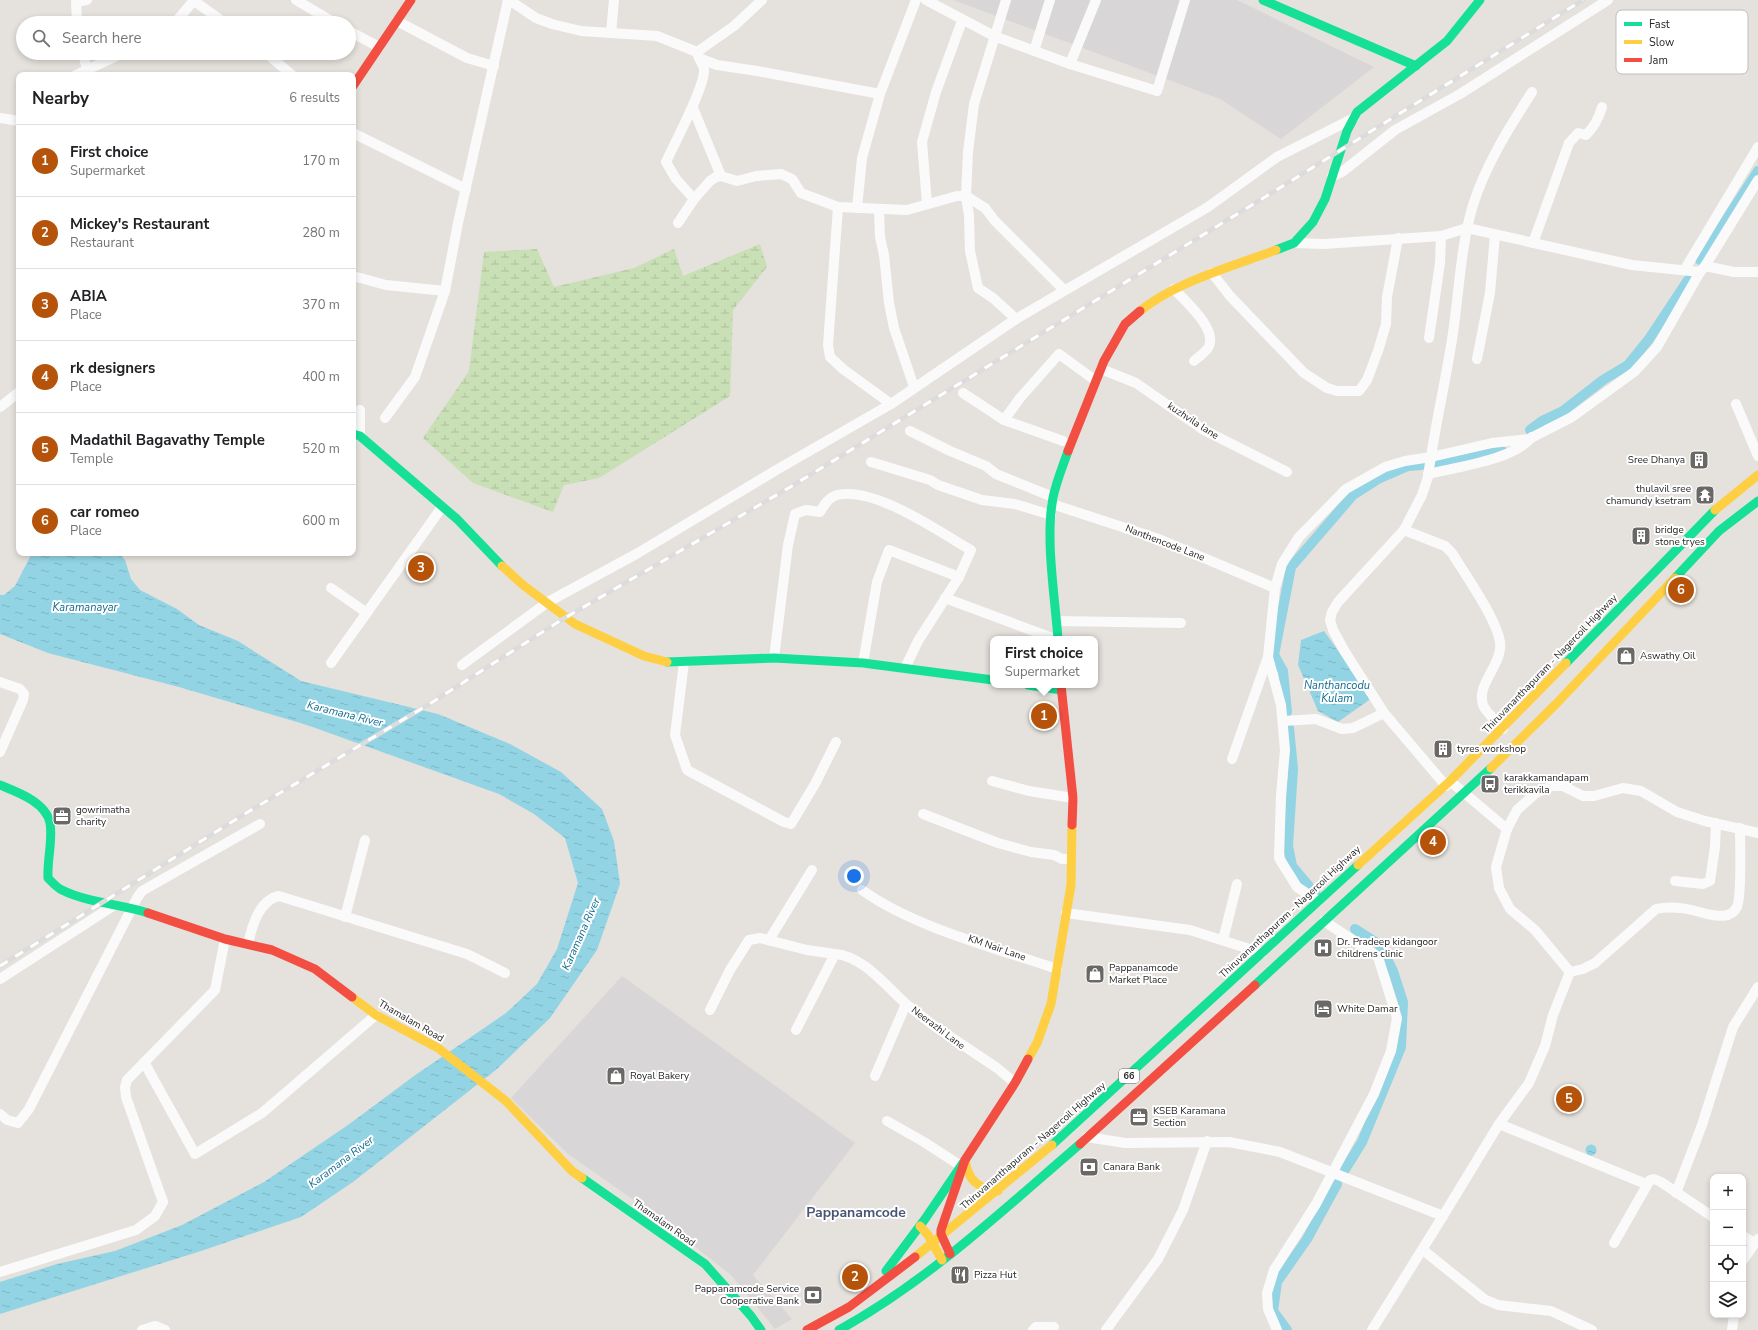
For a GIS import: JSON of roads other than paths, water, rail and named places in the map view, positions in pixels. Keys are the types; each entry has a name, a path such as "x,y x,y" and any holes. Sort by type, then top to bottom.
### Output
{"main road":[{"path":"356,82 411,0"},
{"path":"1263,0 1416,66"},
{"path":"1058,636 1051,546 1052,501 1073,435 1101,369 1125,324 1150,303 1174,289 1212,273 1294,243 1313,222 1325,199 1347,131 1357,112 1447,41 1480,0"},
{"path":"356,435 419,485 442,507 458,519 499,564 523,585 548,602 575,624 615,644 644,656 667,662 774,658 863,663 990,680"},
{"name":"Thiruvananthapuram - Nagercoil Highway","path":"807,1330 849,1307 933,1243 942,1238 1062,1137 1448,783 1503,729 1724,501 1758,475"},
{"path":"839,1330 904,1288 950,1254 1008,1207 1130,1100 1464,794 1557,703 1719,531 1758,501"},
{"path":"867,1294 897,1258 920,1226 1015,1083 1037,1044 1050,1004 1071,885 1072,859 1073,798 1061,688"},
{"name":"Thamalam Road","path":"0,785 33,801 50,821 48,878 61,890 113,906 132,908 225,938 272,950 315,969 376,1015 438,1048 506,1102 572,1171 705,1264 751,1316 761,1330"},
{"path":"950,1254 942,1238 941,1230 963,1163"},
{"path":"963,1163 966,1174 974,1183 984,1190 998,1191"},
{"path":"920,1226 933,1243 942,1260"}],"street":[{"path":"77,16 76,2 88,0"},
{"path":"181,16 194,0 216,16"},
{"path":"296,0 323,16"},
{"path":"385,418 415,377 446,291 466,189 508,0 536,18 552,24 581,31 657,36 717,65 880,94"},
{"path":"611,33 614,0"},
{"path":"698,55 734,26 762,0"},
{"path":"857,208 862,158 880,94 916,0"},
{"path":"926,0 962,21 994,36 1070,64 1157,91 1185,0"},
{"path":"1006,0 974,104 966,196 969,216 970,251 978,288 993,298 1016,319"},
{"path":"1034,51 1050,0"},
{"path":"1070,64 1096,0"},
{"path":"1332,176 1342,172 1395,130 1460,94 1608,0"},
{"path":"397,21 467,58 494,66"},
{"path":"927,204 922,142 936,92 962,21"},
{"path":"356,35 379,47"},
{"path":"694,199 673,175 666,162 687,116 693,108 704,69 698,55"},
{"path":"85,60 87,70"},
{"path":"83,72 108,60"},
{"path":"274,60 288,72"},
{"path":"1508,829 1448,783 1384,713 1345,652 1333,630 1330,620 1332,612 1338,602 1404,530 1422,495 1428,474 1453,334 1467,228 1473,204 1506,133 1532,92"},
{"path":"1533,243 1569,143 1578,133 1586,135 1589,132 1599,117 1602,107"},
{"path":"693,108 721,176"},
{"path":"0,118 16,121"},
{"path":"462,665 548,602 638,554 778,469 891,404 1016,319 1208,207 1277,157 1354,118"},
{"path":"356,134 466,189"},
{"path":"1685,269 1758,147"},
{"path":"678,223 694,199 710,181 721,176 737,181 763,175 781,174 792,179 801,193 838,208 906,210 957,196 966,196 985,208 995,221 1064,290"},
{"path":"1232,759 1268,657 1276,588 1282,564 1299,537 1346,489 1385,467 1405,461 1431,458 1492,443 1532,437 1572,417 1634,372 1657,347 1702,269 1758,180"},
{"path":"838,208 828,345 830,357 843,369 891,404"},
{"path":"879,210 880,237 884,255 889,303 894,328 914,387"},
{"path":"1294,243 1324,244 1441,236 1467,228 1632,264 1685,269 1758,272"},
{"path":"1477,359 1490,293 1495,235"},
{"path":"1429,338 1440,263 1441,236"},
{"path":"1212,273 1230,296 1311,380 1337,391 1359,391 1370,373 1386,324 1387,297 1398,238"},
{"path":"356,277 386,285 446,291"},
{"path":"1174,289 1208,328 1211,339 1208,348 1194,361"},
{"path":"1004,420 1020,398 1059,354 1096,381"},
{"name":"kuzhvila lane","path":"1101,369 1136,383 1202,429 1287,472"},
{"path":"963,393 1004,420 1063,441"},
{"path":"0,407 16,394"},
{"path":"1736,404 1758,456"},
{"path":"356,435 360,410"},
{"name":"Nanthencode Lane","path":"910,431 950,451 986,466 996,474 1052,501 1159,539 1276,588"},
{"path":"1428,474 1509,454 1522,448 1532,437"},
{"path":"871,462 930,480 938,485 982,500 1015,504 1051,515"},
{"path":"774,658 788,544 795,514 806,510 820,512 826,503 837,495 862,495 897,507 971,550 958,577 918,641 905,668"},
{"path":"331,663 442,507"},
{"path":"1404,530 1445,546 1452,553 1498,632 1501,651 1482,697 1484,707 1503,729"},
{"path":"863,663 877,582 889,550 958,577"},
{"path":"331,588 367,613"},
{"path":"945,598 1047,636"},
{"path":"1057,620 1181,623"},
{"path":"1268,657 1281,705 1285,750 1281,795 1279,858 1297,886 1318,902"},
{"path":"684,662 675,735 687,770 784,822 791,824 815,784 836,742"},
{"path":"0,682 20,689 24,694 23,700 0,752"},
{"path":"1283,720 1316,719 1342,728 1353,728 1384,713"},
{"path":"992,781 1029,791 1073,798"},
{"path":"1570,972 1535,930 1510,909 1499,888 1496,866 1508,829 1517,810 1536,793 1552,786 1564,786 1583,796 1594,796 1623,788 1641,791 1677,812 1758,833"},
{"path":"923,814 1004,845 1031,852 1054,855 1062,859 1072,859"},
{"path":"1675,881 1703,884 1710,881 1715,847 1716,823"},
{"path":"0,1114 7,1120 18,1124 29,1109 142,891 260,824"},
{"path":"1570,972 1583,969 1595,963 1656,909 1668,906 1719,917 1730,914 1737,908 1739,894 1740,828"},
{"path":"344,917 365,840"},
{"path":"769,940 812,870"},
{"path":"1223,940 1237,884"},
{"name":"KM Nair Lane","path":"862,890 879,902 938,928 1057,969"},
{"path":"248,944 252,927 264,905 272,898 280,896 467,954 505,973"},
{"path":"0,979 113,906"},
{"path":"1066,913 1190,930 1262,953"},
{"path":"1277,1330 1268,1309 1267,1293 1274,1270 1334,1173 1374,1094 1388,1058 1397,1018 1378,957 1324,921"},
{"path":"0,1272 136,1230 155,1216 163,1202 133,1119 126,1097 125,1087 127,1080 215,990 225,938"},
{"path":"710,1010 730,970 750,940 760,938 806,950 843,954 864,964 906,1004"},
{"path":"796,1030 835,954"},
{"path":"1372,1330 1388,1308 1404,1276 1423,1250 1499,1124 1529,1083 1545,1046 1553,1015 1570,972"},
{"path":"1676,1193 1702,1125 1733,1027 1758,987"},
{"name":"Neerazhi Lane","path":"875,1076 906,1004 954,1041 997,1068 1015,1083"},
{"path":"144,1062 195,1154 262,1113 376,1015"},
{"path":"887,1121 963,1163"},
{"path":"1499,1124 1646,1184"},
{"path":"1087,1137 1125,1142 1229,1142 1280,1152 1443,1216"},
{"path":"1106,1330 1158,1258 1183,1210 1207,1141"},
{"path":"1614,1243 1646,1184 1650,1180 1654,1179 1710,1215"},
{"path":"1746,1237 1756,1241 1746,1256"},
{"path":"1423,1250 1484,1299 1498,1305 1551,1311 1592,1330"},
{"path":"1732,1330 1734,1318"},
{"path":"142,1330 155,1326 165,1330"},
{"path":"1033,1330 1036,1327 1054,1327"}],"water":[{"name":"Karamanayar","path":"30,556 122,556 125,560 131,579 140,590 177,609 199,625 238,641 301,681 438,714 510,744 561,772 602,809 614,841 620,884 597,950 550,1018 497,1069 353,1182 301,1217 201,1251 0,1314 0,1282 57,1264 115,1251 182,1225 264,1182 348,1125 414,1076 506,1013 537,984 557,949 578,883 565,838 534,814 499,794 307,725 179,687 48,653 0,634 0,595 4,595 15,586"},
{"name":"Nanthancodu Kulam","path":"1324,631 1372,698 1338,722 1318,711 1298,665 1301,640"},
{"path":"1589,1145 1593,1145 1595,1146 1595,1154 1589,1155 1586,1152 1586,1148"}],"waterway":[{"path":"1700,260 1758,171"},
{"path":"1530,430 1542,421 1563,411 1603,380 1628,365 1649,339 1688,280"},
{"path":"1438,465 1502,451"},
{"path":"1287,712 1283,671 1274,655 1291,567 1353,495 1378,479 1408,466 1421,465"},
{"path":"1289,728 1293,769 1288,846 1292,866 1317,896"},
{"path":"1344,1171 1362,1142 1401,1047 1403,1002 1393,971 1380,945 1355,929"},
{"path":"1287,1330 1273,1311 1277,1282 1307,1239 1337,1184"}],"railway":[{"path":"0,966 248,812 431,703 563,619 792,486 1265,197 1583,0"}],"place":[{"name":"Sree Dhanya","path":"1699,460"},
{"name":"thulavil sree chamundy ksetram","path":"1705,495"},
{"name":"bridge stone tryes","path":"1641,536"},
{"name":"ABIA","path":"421,568"},
{"name":"car romeo","path":"1681,590"},
{"name":"Aswathy Oil","path":"1626,656"},
{"name":"First choice","path":"1044,716"},
{"name":"tyres workshop","path":"1443,749"},
{"name":"karakkamandapam terikkavila","path":"1490,784"},
{"name":"gowrimatha charity","path":"62,816"},
{"name":"rk designers","path":"1433,842"},
{"name":"Dr. Pradeep kidangoor childrens clinic","path":"1323,948"},
{"name":"Pappanamcode Market Place","path":"1095,974"},
{"name":"White Damar","path":"1323,1009"},
{"name":"Royal Bakery","path":"616,1076"},
{"name":"Madathil Bagavathy Temple","path":"1569,1099"},
{"name":"KSEB Karamana Section","path":"1139,1117"},
{"name":"Canara Bank","path":"1089,1167"},
{"name":"Pizza Hut","path":"960,1275"},
{"name":"Mickey's Restaurant","path":"855,1277"},
{"name":"Pappanamcode Service Cooperative Bank","path":"813,1295"}],"district":[{"name":"Pappanamcode","path":"856,1212"}],"water label":[{"name":"Karamana River","path":"345,714"},
{"name":"Karamana River","path":"581,934"},
{"name":"Karamana River","path":"341,1162"}]}
